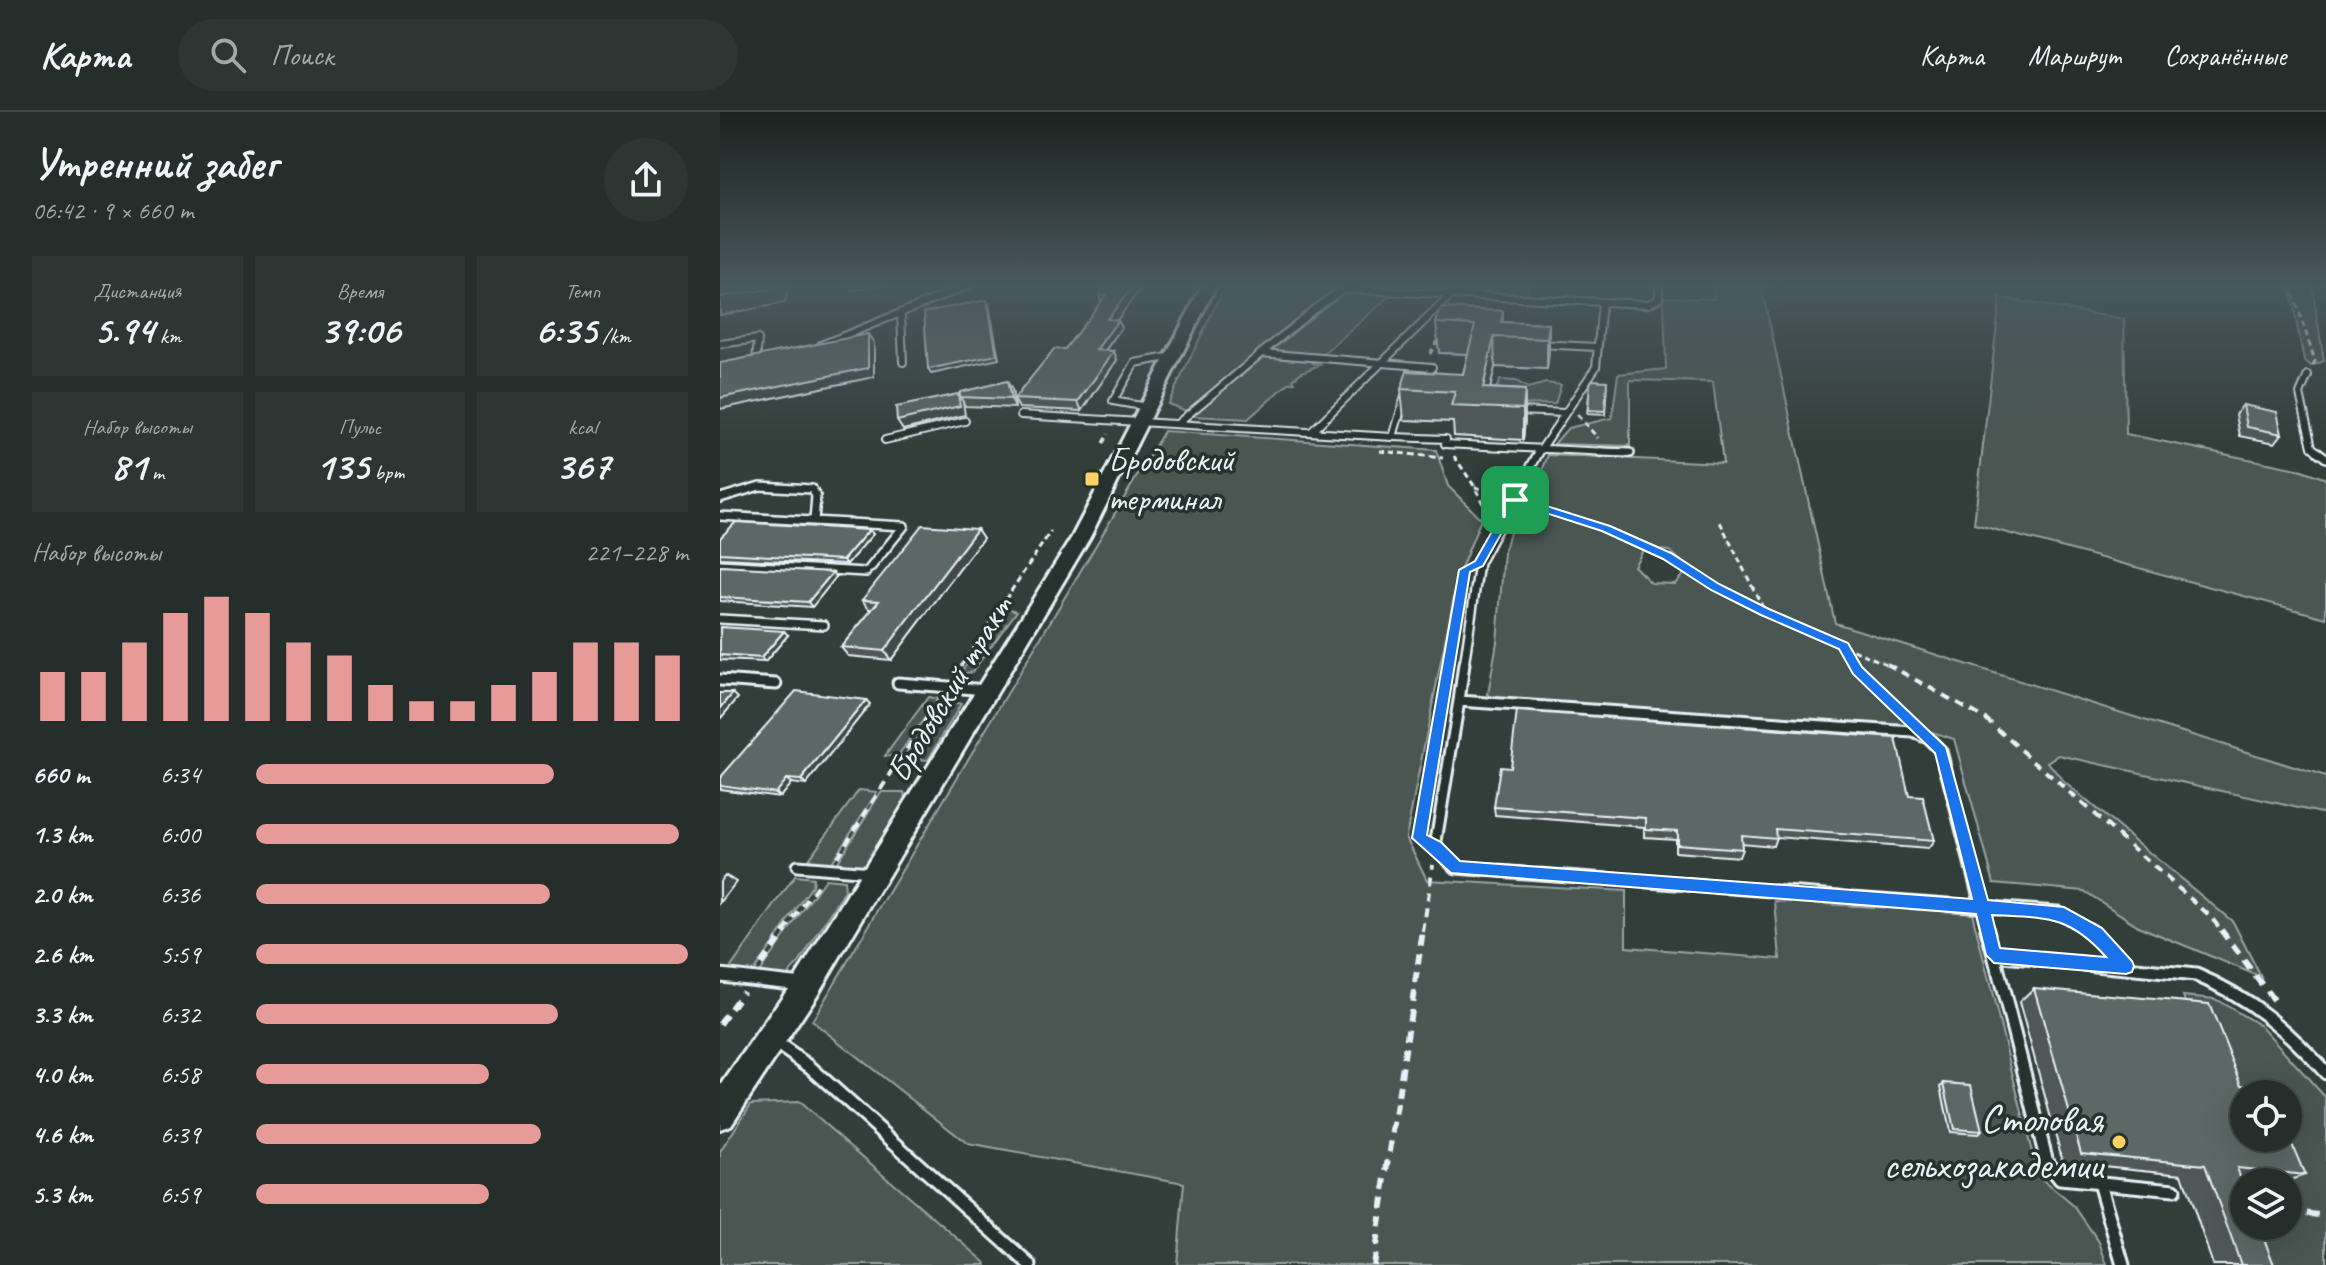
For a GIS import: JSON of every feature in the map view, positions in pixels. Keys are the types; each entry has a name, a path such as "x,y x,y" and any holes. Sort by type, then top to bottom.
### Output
{"street":[{"name":"Бродовский тракт","path":"720,1114 807,985 1081,537 1183,338"}],"lane":[{"path":"815,346 837,338"},
{"path":"902,338 903,362"},
{"path":"1178,423 1280,338"},
{"path":"1311,432 1406,338"},
{"path":"1598,338 1596,367 1540,450 1479,563 1435,847 1456,868 2058,912 2096,934 2126,966"},
{"path":"720,344 758,339 756,362"},
{"path":"1525,344 1597,347"},
{"path":"1261,353 1432,367 1429,381 1419,381"},
{"path":"1174,355 1135,363 1113,401 1178,423 1446,439 1445,444 1630,453"},
{"path":"744,364 772,358"},
{"path":"2308,375 2300,394 2312,447 2326,458"},
{"path":"1393,437 1410,380"},
{"path":"1508,411 1567,410"},
{"path":"1021,415 1144,414"},
{"path":"885,440 965,421"},
{"path":"720,498 760,486 812,489 816,492 814,521"},
{"path":"720,516 904,526 868,570 720,564"},
{"path":"720,527 730,517"},
{"path":"720,619 824,625"},
{"path":"720,680 776,684"},
{"path":"898,683 988,690"},
{"path":"1459,701 1913,732 1928,738 1941,751 2047,1162 2060,1179 2174,1190"},
{"path":"797,866 876,872"},
{"path":"1994,955 2196,975 2228,987 2302,1045 2326,1073"},
{"path":"720,975 807,985"},
{"path":"770,1039 809,1066 1030,1265"},
{"path":"2099,1183 2123,1265"}],"path":[{"path":"1423,367 1439,338"},
{"path":"2307,338 2315,361 2308,375"},
{"path":"1567,410 1610,452"},
{"path":"1445,444 1475,487 1495,531"},
{"path":"1475,487 1618,534 1667,556 1715,587 1765,612 1883,661 1986,719 2209,915 2245,958 2278,1008"},
{"path":"1720,522 1765,612"},
{"path":"720,1024 829,869 1051,531"},
{"path":"1844,646 1858,671 1928,738"},
{"path":"1373,1265 1435,847 1419,838 1441,712"},
{"path":"2302,1213 2326,1216"}],"shaded area":[{"path":"1200,338 1274,338 1186,411 1168,404"},
{"path":"1287,338 1342,338 1313,363 1320,365 1302,372 1293,379 1295,382 1289,383 1248,419 1192,416"},
{"path":"1665,338 1773,338 1835,623 2326,777 2326,814 2059,755 2048,762 2064,782 2233,922 2261,977 2140,927 2084,891 1994,883 1954,739 1916,727 1499,701 1488,694 1497,642 1504,552 1516,512 1546,516 1547,505 1528,489 1541,474 1548,455 1723,463 1713,382 1630,380 1630,446 1554,444 1568,428 1612,418 1618,374 1666,369","holes":["1644,549 1670,551 1689,568 1675,584 1651,583 1634,566"]},
{"path":"1995,338 2124,338 2126,434 2302,470 2326,479 2326,618 1974,524"},
{"path":"2300,338 2320,338 2324,361 2311,366 2304,360"},
{"path":"1500,380 1516,381 1528,388 1546,383 1561,385 1555,404 1507,405 1495,391"},
{"path":"1164,431 1436,450 1448,486 1481,519 1458,576 1406,837 1427,880 1626,891 1626,947 1780,959 1775,901 1972,913 2038,1176 2074,1206 2099,1242 2107,1265 1177,1265 1184,1183 968,1144 812,1021"},
{"path":"1003,607 1017,611 972,672 960,674"},
{"path":"928,697 938,699 897,757 885,756"},
{"path":"942,700 961,704 928,760 903,758"},
{"path":"859,790 877,792 828,867 804,865"},
{"path":"881,792 904,792 906,798 861,869 834,867"},
{"path":"795,876 813,878 812,886 751,975 727,973"},
{"path":"825,879 844,881 845,891 799,963 785,978 757,975"},
{"path":"2183,996 2215,999 2261,1026 2326,1098 2326,1265 2245,1265 2236,1240 2302,1240 2302,1168 2281,1168 2285,1152 2302,1152 2302,1080 2230,1080 2230,1096 2219,1096"},
{"path":"799,1102 986,1265 720,1265 720,1152 751,1104"},
{"path":"2213,1177 2230,1179 2230,1224"}],"building":[{"path":"849,338 868,338 868,368 720,398 720,363"},
{"path":"926,338 994,338 997,355 928,369"},
{"path":"1073,338 1105,338 1096,350 1114,351 1078,402 1014,399 1054,349 1065,349"},
{"path":"1472,338 1494,338 1483,388 1525,390 1523,409 1451,406 1455,392 1401,389 1407,371 1463,374"},
{"path":"1592,380 1607,381 1605,411 1588,410"},
{"path":"1007,381 1011,399 960,397 960,392"},
{"path":"958,394 960,406 897,421 896,407"},
{"path":"2243,405 2277,412 2282,434 2247,427"},
{"path":"736,522 869,530 843,560 720,553 720,538"},
{"path":"922,525 977,529 884,651 841,647 879,601 862,600"},
{"path":"720,566 833,572 808,602 720,597"},
{"path":"720,627 784,631 761,658 720,655"},
{"path":"796,691 866,700 801,780 786,779 775,793 720,785 720,778"},
{"path":"720,693 733,693 720,709"},
{"path":"1517,711 1896,738 1909,796 1923,797 1934,841 1775,829 1776,838 1741,835 1742,849 1677,844 1677,831 1646,829 1646,818 1494,807 1500,766 1510,767"},
{"path":"2034,988 2209,1004 2240,1080 2230,1080 2230,1152 2295,1152 2305,1175 2302,1175 2302,1168 2230,1168 2230,1234 2205,1165 2081,1153"},
{"path":"1944,1083 1971,1085 1982,1131 1954,1129"},
{"path":"2232,1240 2264,1240 2274,1265 2241,1265"}],"place":[{"name":"Бродовский терминал","path":"1092,479"},
{"name":"Столовая сельхозакадемии","path":"2119,1142"}],"route":[{"path":"1515,500 1479,563 1465,570 1419,838 1435,847 1456,868 1982,907 2058,912 2096,934 2126,966 1994,955 1982,907 1941,751 1858,671 1844,646 1715,587 1667,556 1606,529 1515,500"}]}
